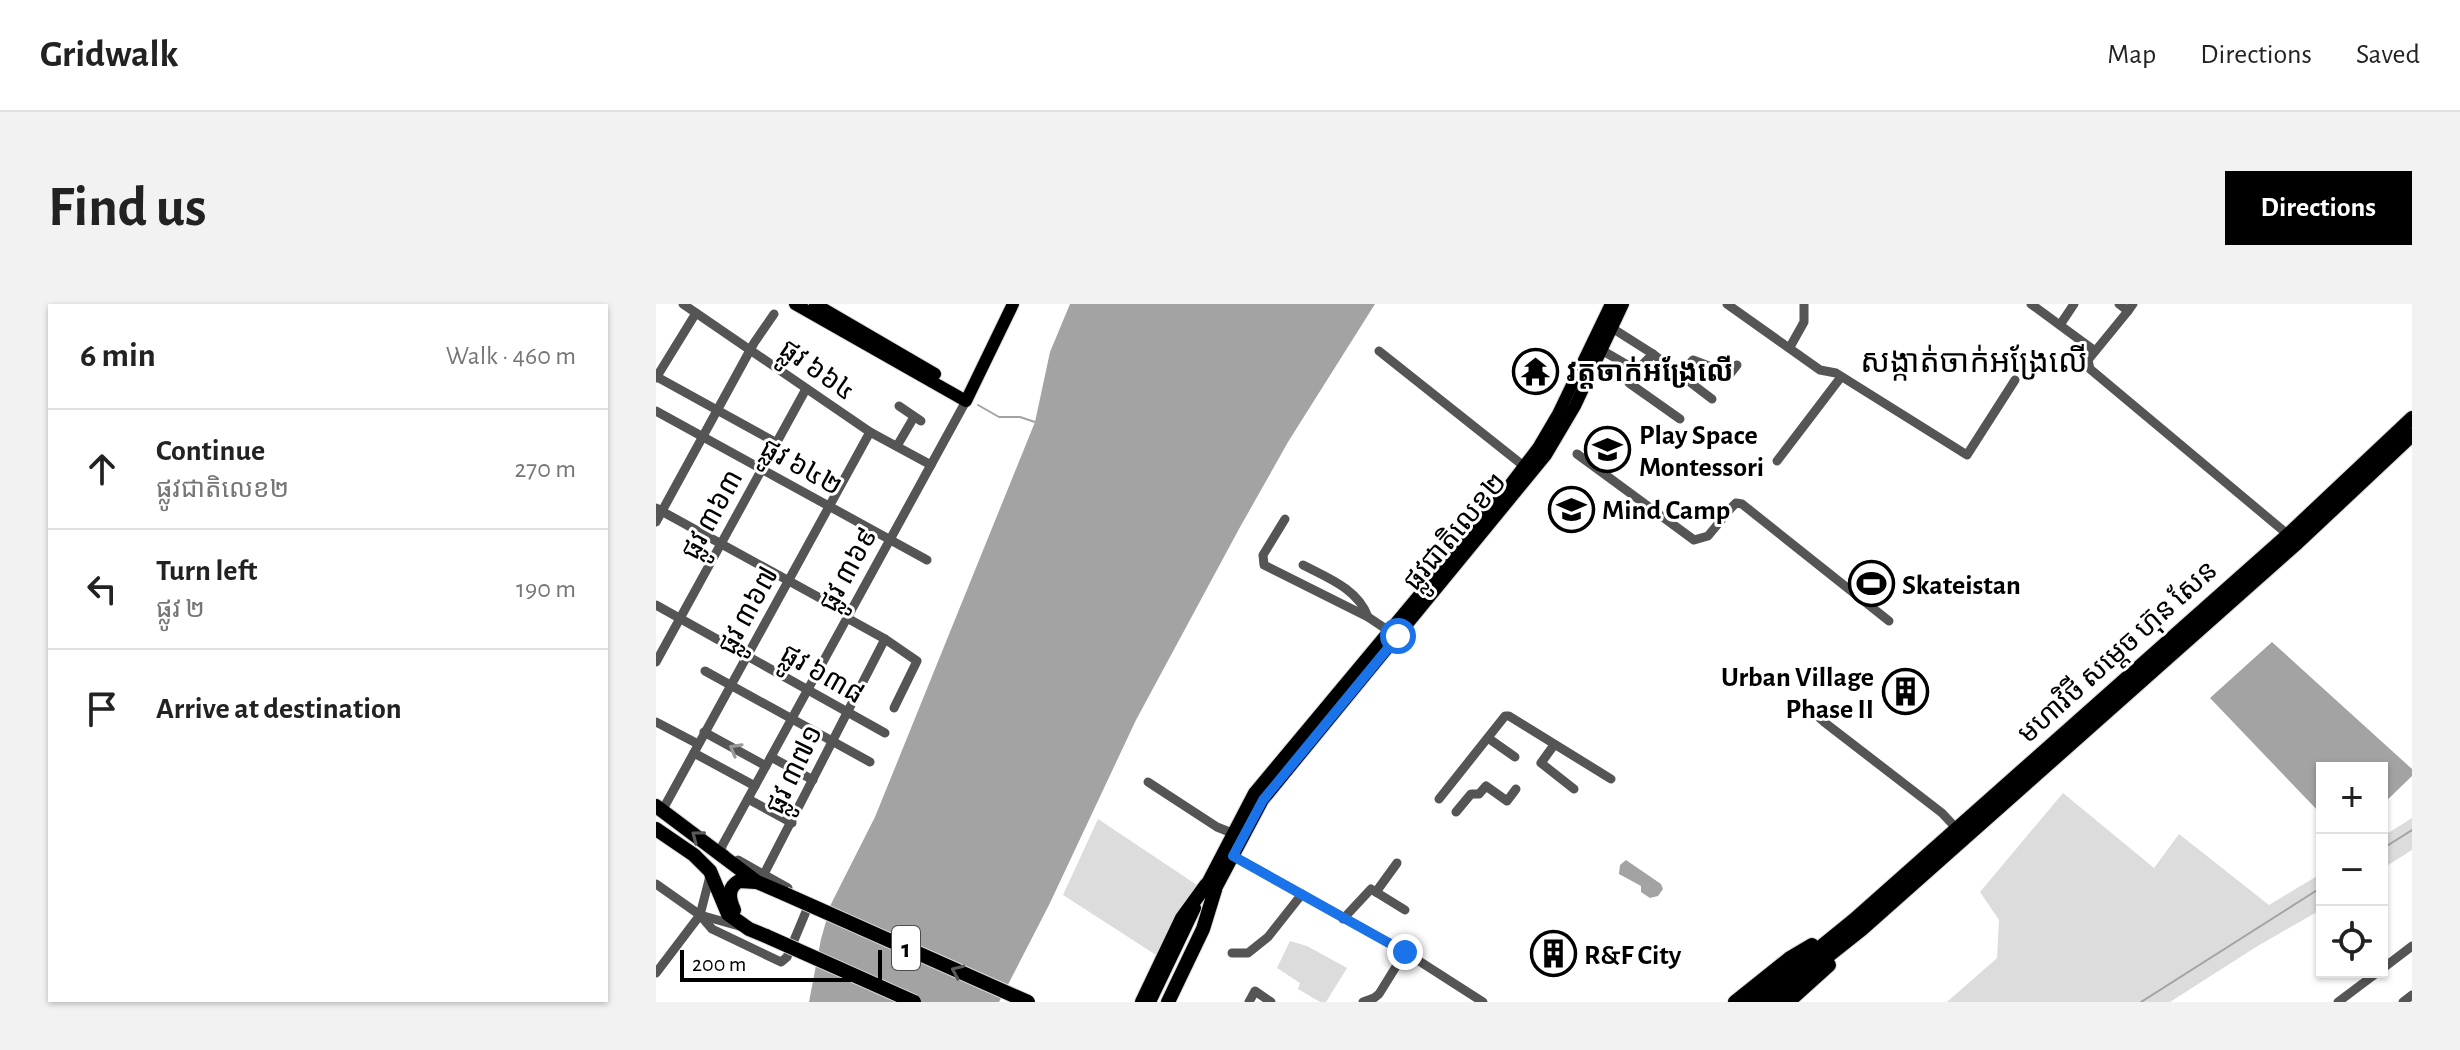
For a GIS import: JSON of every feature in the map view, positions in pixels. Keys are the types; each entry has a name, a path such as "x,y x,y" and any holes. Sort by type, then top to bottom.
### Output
{"highway":[{"name":"មហាវិថី សម្តេច ហ៊ុន សែន","path":"1858,925 2293,538 2412,418"},
{"name":"មហាវិថី សម្តេច ហ៊ុន សែន","path":"1858,925 1957,829 2412,435"},
{"name":"1","path":"659,808 721,855 785,894 1028,1002"},
{"name":"1","path":"656,829 694,855 710,871 728,914 749,929 914,1002"},
{"path":"749,929 734,912 730,893 739,881 760,879"},
{"path":"1142,1002 1182,918 1210,888"},
{"path":"1168,1002 1203,929 1210,888"},
{"path":"1779,993 1790,958 1858,925"},
{"path":"1753,1002 1779,993 1858,925"},
{"path":"1735,1002 1779,993"}],"main road":[{"path":"795,304 967,398"},
{"path":"815,304 967,398"},
{"name":"ផ្លូវ ៣៦៩","path":"967,398 1013,304"},
{"name":"ផ្លូវជាតិលេខ២","path":"1210,888 1233,856 1263,800 1430,589 1556,438 1597,347 1611,304"},
{"name":"ផ្លូវជាតិលេខ២","path":"1504,501 1597,347 1612,328 1623,304"},
{"name":"ផ្លូវជាតិលេខ២","path":"1210,888 1232,833 1254,793 1389,631 1430,589"},
{"path":"1160,1002 1210,888"},
{"path":"1150,1002 1191,928"}],"street":[{"name":"ផ្លូវ ៦៦៤","path":"683,304 870,432 931,465"},
{"path":"1727,304 1820,370 1841,377 1967,455 2015,380"},
{"path":"1790,347 1804,322 1804,304"},
{"path":"2031,304 2095,351"},
{"path":"2060,325 2074,304"},
{"path":"2119,304 2130,307 2088,360 2090,369 2293,538"},
{"path":"696,313 656,378 775,442"},
{"path":"656,522 659,510 774,314"},
{"path":"1612,328 1653,354 1712,399"},
{"path":"1597,347 1631,368 1642,365 1653,354"},
{"path":"1379,351 1525,467"},
{"path":"1679,376 1694,360 1730,374 1737,365"},
{"path":"1631,368 1629,383 1680,419"},
{"path":"1777,461 1841,377"},
{"name":"ផ្លូវ ៣៦៣","path":"656,662 806,389"},
{"name":"ផ្លូវ ៣៦៩","path":"721,855 722,846 967,398"},
{"path":"897,446 918,419 899,406"},
{"name":"ផ្លូវ ៦៤២","path":"656,411 927,560"},
{"name":"ផ្លូវ ៣៦៧","path":"659,808 696,748 870,432"},
{"path":"1577,454 1694,540 1708,536 1736,503 1742,504 1889,621"},
{"path":"659,510 788,580 915,659 918,663 894,708"},
{"path":"1285,519 1263,555 1264,565 1368,617 1389,631"},
{"path":"1303,565 1354,595 1364,605 1368,617"},
{"name":"ផ្លូវ ៦៣៨","path":"656,605 885,733"},
{"name":"ផ្លូវ ៣៧១","path":"760,879 792,823 885,639"},
{"path":"705,671 870,762"},
{"path":"1804,704 1942,813 1957,829"},
{"path":"1439,799 1505,716 1611,779"},
{"path":"656,722 755,786"},
{"path":"704,732 813,780"},
{"path":"1488,738 1515,757"},
{"path":"1554,745 1541,763 1574,789"},
{"path":"1148,782 1217,827 1232,833"},
{"path":"1456,812 1471,794 1479,794 1486,786 1507,801 1516,789"},
{"path":"748,799 792,823"},
{"path":"1233,856 1405,952 1483,1002"},
{"path":"1376,892 1397,863"},
{"path":"656,973 700,915 710,871"},
{"path":"656,884 700,915 712,929 781,962 787,957 809,898 760,879"},
{"path":"1343,919 1370,889 1405,910"},
{"path":"1232,953 1248,953 1268,937 1302,894"},
{"path":"700,915 749,929"},
{"path":"2388,964 2412,946"},
{"path":"1363,1002 1379,994 1405,952"},
{"path":"2338,1002 2370,978"},
{"path":"1249,1002 1255,991 1271,1002"},
{"path":"2403,1002 2412,995"}],"shaded area":[{"path":"1070,304 1375,304 1288,442 1136,720 1049,905 999,1002 809,1002 831,904 875,817 1035,422 1050,352"},
{"path":"2272,642 2412,769 2412,776 2388,799 2388,762 2316,762 2316,809 2210,698"},
{"path":"2063,793 2154,868 2179,834 2269,905 2316,877 2316,912 2170,1002 1947,1002 1997,958 1999,920 1980,892"},
{"path":"2412,818 2412,850 2388,865 2388,834"},
{"path":"1098,819 1197,885 1175,916 1156,955 1063,895"},
{"path":"1626,860 1661,884 1663,889 1658,896 1650,898 1641,892 1641,886 1619,874 1620,865"},
{"path":"1290,941 1307,946 1347,968 1326,1002 1320,1002 1298,989 1300,983 1277,968"}],"waterway":[{"path":"978,405 999,417 1020,417 1035,422"},
{"path":"2388,845 2412,830"},
{"path":"2141,1002 2316,891"}],"place":[{"name":"វត្តចាក់អង្រែលើ","path":"1535,371"},
{"name":"Play Space Montessori","path":"1608,450"},
{"name":"Mind Camp","path":"1571,509"},
{"name":"Skateistan","path":"1871,584"},
{"name":"Urban Village Phase II","path":"1905,692"},
{"name":"R&F City","path":"1553,954"}],"district":[{"name":"សង្កាត់ចាក់អង្រែលើ","path":"1974,361"}],"route":[{"path":"1398,636 1263,800 1233,856 1405,952"}]}
